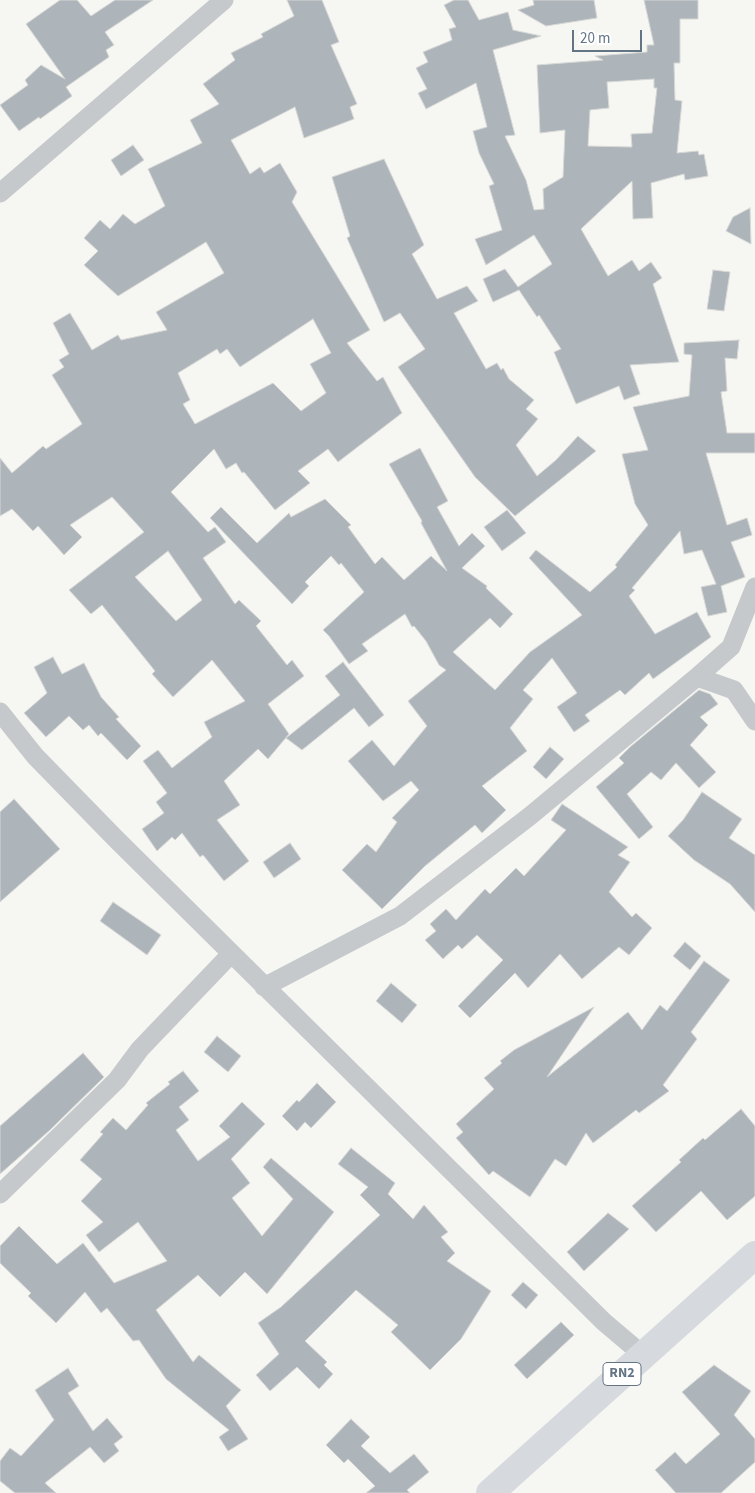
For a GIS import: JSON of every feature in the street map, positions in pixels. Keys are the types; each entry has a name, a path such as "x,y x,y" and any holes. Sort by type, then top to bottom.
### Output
{"highway":[{"name":"RN2","path":"490,1493 755,1255"}],"street":[{"path":"0,193 224,0"},
{"path":"264,987 400,916 530,816 731,647 755,587"},
{"path":"697,677 734,690 755,721"},
{"path":"0,712 35,756 264,987 604,1322 643,1355"},
{"path":"0,1194 117,1080 140,1049 231,954"}],"building":[{"path":"60,0 77,0 91,16 115,0 153,0 105,32 114,45 106,50 109,57 66,87 72,96 40,119 39,117 19,131 0,105 28,85 25,80 41,65 65,79 26,24"},
{"path":"287,0 322,0 339,42 331,45 357,104 350,107 354,119 304,138 295,107 231,140 250,174 260,167 264,173 280,163 297,192 292,202 370,330 347,343 377,381 383,377 402,413 338,462 328,449 298,471 310,483 275,510 244,472 242,473 236,463 226,469 214,449 171,492 208,532 215,527 226,542 203,558 235,604 239,600 261,621 256,626 287,665 292,660 304,676 268,704 289,734 268,759 258,749 224,781 240,805 217,820 249,861 224,881 203,855 200,857 182,833 175,840 172,837 157,851 142,829 164,813 156,802 167,793 143,761 158,750 172,768 212,737 204,722 245,701 212,660 173,697 152,674 155,671 102,605 91,614 69,590 144,532 112,497 70,525 82,537 64,555 38,526 33,531 12,509 0,516 0,458 12,473 43,446 46,449 82,424 52,375 64,367 59,360 69,354 53,323 70,313 92,350 118,335 121,340 167,330 156,312 224,273 206,242 118,296 84,265 98,251 84,238 100,220 110,229 123,214 135,224 165,206 148,169 202,143 190,120 219,104 203,84 235,60 231,53 263,37 261,34 294,16","holes":["313,319 331,353 310,364 326,393 301,411 273,383 195,424 183,404 190,400 178,373 217,349 220,354 227,349 240,367","168,551 202,600 176,621 135,577"]},
{"path":"454,0 468,0 479,20 508,12 513,30 541,36 493,50 515,135 505,136 526,180 534,210 544,209 543,189 563,177 565,130 540,133 537,65 603,60 595,56 647,52 647,45 654,45 644,0 698,0 698,19 680,19 680,63 674,63 675,100 682,101 677,153 698,151 699,155 704,154 708,176 685,180 684,174 651,183 653,218 633,219 632,181 581,229 608,276 632,260 639,271 651,262 662,278 653,284 679,362 630,365 640,394 624,400 619,386 576,404 554,352 561,349 539,315 537,317 519,290 493,302 483,279 505,269 518,287 552,264 534,235 486,265 475,239 502,230 489,186 494,184 479,153 473,131 487,127 476,83 426,109 418,93 427,89 416,68 428,62 423,52 452,40 449,29 456,27 444,5","holes":["654,79 654,88 657,88 652,133 631,134 632,147 588,146 590,110 609,108 607,82"]},
{"path":"533,0 594,0 597,18 546,26 518,10 534,5"},
{"path":"133,145 144,160 121,176 111,160"},
{"path":"384,159 424,245 412,254 437,299 467,286 478,301 454,313 486,369 497,363 501,370 503,368 509,379 534,400 526,409 538,419 516,445 537,476 556,460 578,436 596,451 515,516 475,477 398,367 425,349 400,313 384,322 347,238 350,236 332,177"},
{"path":"750,208 751,244 726,231 733,217"},
{"path":"713,270 730,272 724,311 707,309"},
{"path":"739,340 737,359 725,358 727,391 721,392 727,433 755,433 755,453 706,453 727,525 747,518 752,535 731,542 745,577 721,586 727,612 708,616 701,587 716,584 702,550 684,554 680,531 632,588 635,590 629,596 655,634 697,612 711,637 653,679 649,673 625,695 620,690 585,715 590,721 574,732 557,707 577,693 552,658 523,690 533,699 510,728 527,751 482,786 506,810 482,833 475,825 425,866 382,909 342,870 367,844 376,852 397,822 392,818 419,790 411,781 383,801 348,761 372,740 394,766 427,726 408,701 446,670 439,665 426,641 414,626 412,627 405,614 362,644 368,651 349,664 323,630 364,592 341,563 339,565 331,556 305,582 309,586 292,604 210,518 221,507 257,543 289,513 291,517 325,499 351,525 348,527 375,564 382,557 404,580 431,556 447,571 421,523 422,521 389,464 420,448 448,501 437,507 459,546 472,533 485,546 462,568 487,586 486,588 513,614 500,628 490,618 453,652 495,690 530,652 582,615 529,558 536,550 590,592 617,567 615,565 648,525 635,504 622,454 648,450 633,407 689,396 692,355 684,354 684,343"},
{"path":"507,510 526,533 502,551 484,527"},
{"path":"53,657 62,674 84,663 101,697 119,717 116,719 141,746 127,760 101,733 98,736 89,725 83,730 69,716 46,737 24,713 47,693 34,667"},
{"path":"343,662 384,715 369,727 354,708 302,750 286,738 340,695 325,676"},
{"path":"699,690 710,694 718,704 700,717 708,725 690,745 716,772 699,788 676,763 661,780 651,772 627,794 653,827 639,839 596,787 624,763 619,758 630,747"},
{"path":"550,747 564,759 546,779 533,767"},
{"path":"702,792 742,819 729,838 755,855 755,912 730,884 694,860 668,836 683,820"},
{"path":"14,799 60,849 0,902 0,812"},
{"path":"562,804 628,847 618,855 630,862 609,892 632,917 636,913 652,928 629,955 619,947 582,979 560,954 528,988 515,973 470,1018 458,1006 503,960 477,935 462,949 458,945 443,959 425,940 436,931 430,924 446,909 456,920 485,889 490,894 516,868 524,876 566,830 551,820"},
{"path":"290,843 301,859 274,878 263,862"},
{"path":"113,902 161,935 147,955 100,921"},
{"path":"685,942 701,956 690,970 673,956"},
{"path":"704,961 730,980 691,1032 697,1039 663,1085 669,1091 639,1113 636,1110 593,1143 586,1133 566,1166 555,1159 530,1197 493,1171 489,1175 456,1138 463,1132 456,1124 494,1089 484,1078 502,1063 500,1061 514,1050 594,1007 547,1077 628,1012 642,1030 660,1005 667,1011"},
{"path":"391,983 417,1005 402,1023 376,1001"},
{"path":"217,1036 241,1056 228,1072 204,1052"},
{"path":"83,1053 104,1077 50,1130 0,1174 0,1126"},
{"path":"183,1071 199,1091 179,1107 189,1120 176,1130 198,1161 230,1137 219,1126 242,1102 265,1124 231,1159 250,1183 232,1198 262,1236 293,1199 263,1167 271,1158 334,1212 267,1294 245,1272 220,1297 198,1275 156,1310 193,1362 199,1355 241,1390 226,1406 248,1439 228,1451 219,1437 229,1430 166,1379 139,1340 133,1341 107,1308 101,1313 85,1292 56,1323 28,1296 31,1293 0,1263 0,1246 19,1226 57,1264 83,1243 114,1283 167,1261 138,1222 99,1252 86,1235 103,1222 81,1201 102,1179 80,1160 103,1134 100,1132 113,1118 126,1130 148,1105 146,1103"},
{"path":"317,1083 336,1102 311,1128 305,1122 297,1131 282,1116"},
{"path":"741,1109 755,1126 755,1196 727,1220 701,1191 656,1232 632,1206 681,1162 679,1160 703,1138 705,1140"},
{"path":"351,1148 395,1183 388,1194 413,1219 424,1205 448,1232 441,1237 455,1253 447,1261 491,1291 461,1339 430,1370 391,1332 398,1325 356,1290 305,1341 327,1362 324,1365 333,1374 319,1389 297,1367 270,1391 256,1375 279,1354 258,1323 281,1307 380,1215 360,1195 368,1187 338,1164"},
{"path":"608,1213 629,1229 584,1271 567,1252"},
{"path":"523,1282 538,1295 526,1309 511,1295"},
{"path":"561,1322 574,1335 527,1379 514,1365"},
{"path":"714,1365 751,1391 734,1415 755,1439 755,1462 721,1493 676,1493 655,1470 675,1452 686,1464 720,1434 682,1392"},
{"path":"68,1368 79,1386 68,1393 93,1431 107,1418 123,1437 114,1444 119,1451 104,1463 90,1447 45,1483 56,1493 15,1493 0,1481 0,1461 10,1448 21,1456 54,1420 35,1390"},
{"path":"351,1419 370,1437 361,1446 390,1473 414,1454 429,1472 407,1490 410,1493 366,1493 375,1486 348,1459 344,1463 326,1445"}]}
